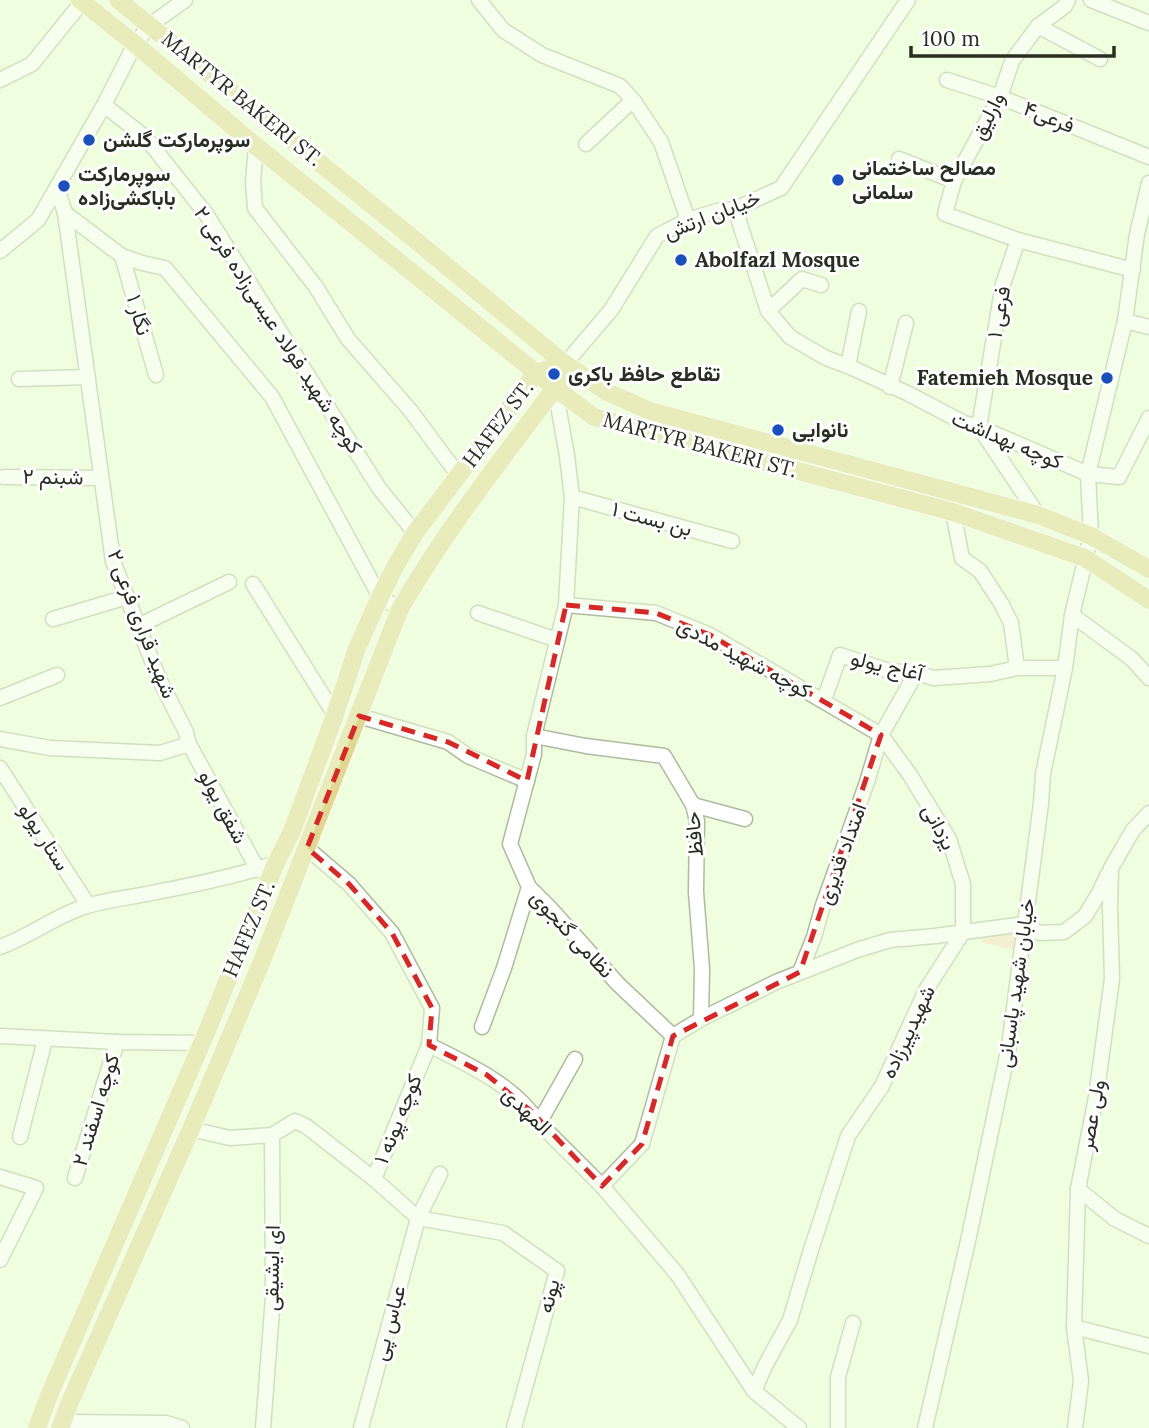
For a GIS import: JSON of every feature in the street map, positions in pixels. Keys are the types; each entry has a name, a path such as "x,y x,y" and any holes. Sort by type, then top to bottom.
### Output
{"main road":[{"name":"MARTYR BAKERI ST.","path":"118,0 565,364 607,393 650,411 1038,515 1091,536 1149,569"},
{"name":"MARTYR BAKERI ST.","path":"81,1 256,146 594,417 953,512 1084,558 1149,600"},
{"name":"HAFEZ ST.","path":"37,1428 301,809 357,648 380,597 415,533 536,373 565,364"},
{"name":"HAFEZ ST.","path":"61,1425 260,966 400,609 472,497 555,388 565,364"}],"street":[{"path":"0,251 38,220 135,44 150,25 185,0"},
{"path":"479,0 503,30 542,55 620,86 633,100 660,142 688,220"},
{"name":"خیابان ارتش","path":"565,364 611,310 657,236 688,220 717,211 736,209 781,188 908,0"},
{"name":"وارلیق","path":"1018,240 945,214 954,181 1000,97 1012,61 1038,26 1069,0"},
{"path":"1091,0 1149,23"},
{"path":"0,80 32,64 81,1"},
{"path":"1038,26 1100,59"},
{"name":"فرعی۴","path":"947,80 1000,97 1149,157"},
{"path":"586,144 633,100"},
{"name":"کوچه شهید فولاد عیسی‌زاده فرعی ۲","path":"104,104 146,138 206,214 379,488 415,533"},
{"path":"256,146 253,182 255,208 316,287 348,339 410,410 459,477"},
{"path":"899,159 954,181"},
{"path":"1091,536 1088,474 1125,321 1137,234 1149,183"},
{"name":"شهید قراری فرعی ۲","path":"57,188 65,213 113,561 159,678 189,744"},
{"name":"کوچه بهداشت","path":"736,209 768,311 790,337 826,358 909,394 964,423 1088,474"},
{"path":"65,213 122,256 165,268 272,397 380,597 400,609"},
{"path":"1018,240 1133,270"},
{"name":"فرعی ۱","path":"979,427 1003,285 1018,240"},
{"name":"نگار ۱","path":"122,256 156,375"},
{"path":"768,311 802,279 821,285"},
{"path":"848,366 859,311"},
{"path":"1125,321 1149,327"},
{"path":"890,387 906,323"},
{"path":"19,379 88,377"},
{"path":"555,388 572,497 566,606"},
{"path":"1088,474 1119,477 1149,418"},
{"path":"979,427 1038,515"},
{"name":"شبنم ۲","path":"4,477 102,478"},
{"name":"بن بست ۱","path":"572,497 732,541"},
{"path":"953,512 962,558 980,571 1011,623 1017,668"},
{"name":"خیابان شهید پاسبانی","path":"925,1428 1009,1046 1043,774 1084,558 1091,536"},
{"path":"138,625 229,582"},
{"path":"253,584 335,715"},
{"path":"54,619 127,597"},
{"name":"نظامی گنجوی","path":"566,606 534,736 534,754 510,844 529,887 618,984 673,1036"},
{"name":"کوچه شهید مددی","path":"566,606 656,613 710,635 881,735"},
{"path":"478,613 557,639"},
{"path":"1073,615 1132,659 1149,678"},
{"name":"آغاج یولو","path":"824,700 840,655 889,671 916,673 934,678 990,674 1017,668 1065,668"},
{"name":"امتداد قدیری","path":"800,972 881,735 916,673"},
{"path":"0,698 57,675"},
{"path":"359,716 449,742 468,756 527,780"},
{"name":"یزدانی","path":"881,735 910,775 949,839 963,884 963,932"},
{"name":"حافظ","path":"534,736 664,756 693,805 696,821 696,892 702,970 701,1019"},
{"path":"0,739 50,748 160,753 189,744"},
{"name":"شفق یولو","path":"189,744 258,870"},
{"name":"ستار یولو","path":"0,768 88,905"},
{"path":"693,805 745,819"},
{"name":"ولی عصر","path":"1074,1428 1081,1381 1074,1327 1078,1189 1096,1097 1112,979 1111,868 1133,830 1149,813"},
{"path":"306,848 349,884 393,933 432,1008 429,1045"},
{"path":"0,947 88,905 258,870 276,863"},
{"path":"602,1186 642,1144 673,1036 776,982 890,940 1024,924 1039,933 1064,932 1085,916 1111,868"},
{"path":"482,1027 529,887"},
{"name":"شهیدپیرزاده","path":"754,1391 790,1321 848,1136 882,1086 926,990 963,932"},
{"path":"237,958 260,966"},
{"path":"0,1036 45,1040 202,1043"},
{"path":"20,1137 45,1040"},
{"name":"کوچه اسفند ۲","path":"75,1178 117,1042"},
{"name":"المهدی","path":"429,1045 488,1075 531,1111 539,1123 602,1186 677,1274 754,1391 799,1428"},
{"name":"کوچه پونه ۱","path":"272,1135 295,1121 306,1126 374,1179 429,1045"},
{"path":"539,1123 575,1059"},
{"path":"191,1129 230,1138 272,1135"},
{"name":"ای ایشیقی","path":"263,1428 273,1297 272,1135"},
{"name":"عباس پی","path":"361,1428 418,1218 440,1174"},
{"path":"0,1177 36,1188 0,1260"},
{"path":"374,1179 418,1218"},
{"path":"1078,1189 1115,1219 1149,1236"},
{"name":"پونه","path":"418,1218 503,1233 556,1271 514,1428"},
{"path":"838,1428 838,1377 853,1323"},
{"path":"1074,1327 1149,1346"},
{"path":"61,1425 166,1423 182,1428"}],"highlighted area":[{"path":"566,605 656,613 710,635 881,735 800,972 673,1036 642,1144 602,1186 531,1111 487,1075 429,1045 432,1008 392,933 349,884 307,848 359,716 448,742 527,781"}],"shaded area":[{"path":"1017,927 1013,950 981,942 985,933"}],"place":[{"name":"سوپرمارکت گلشن","path":"89,140"},
{"name":"مصالح ساختمانی سلمانی","path":"838,180"},
{"name":"سوپرمارکت باباکشی‌زاده","path":"64,186"},
{"name":"Abolfazl Mosque","path":"681,260"},
{"name":"تقاطع حافظ باکری","path":"554,374"},
{"name":"Fatemieh Mosque","path":"1107,378"},
{"name":"نانوایی","path":"778,430"}]}
